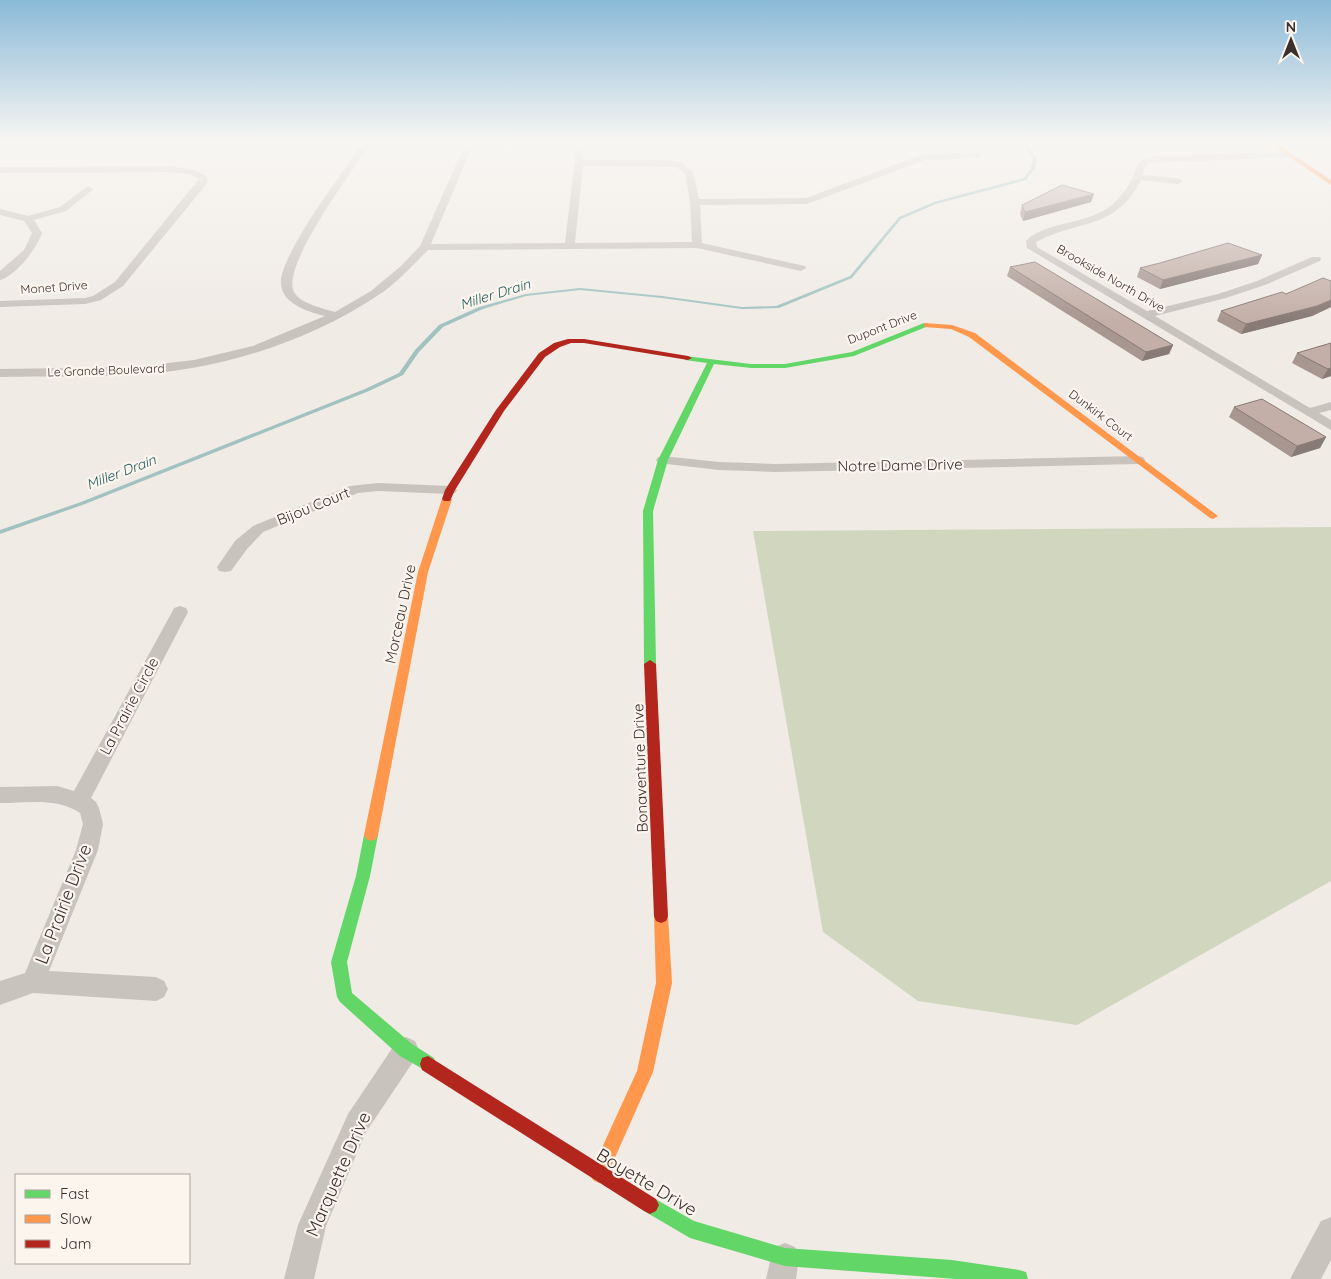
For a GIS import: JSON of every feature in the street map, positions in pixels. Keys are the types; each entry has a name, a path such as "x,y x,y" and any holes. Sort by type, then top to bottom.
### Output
{"street":[{"path":"0,212 28,219 63,209 72,202"},
{"name":"Monet Drive","path":"0,304 85,301 97,298 126,276 187,202"},
{"path":"326,202 287,270 286,285 292,295 305,306 336,316"},
{"name":"Le Grande Boulevard","path":"0,373 134,371 194,364 256,349 336,316 375,293 405,268 425,247 444,202"},
{"path":"570,246 575,202"},
{"path":"697,245 695,202 730,202"},
{"name":"Brookside North Drive","path":"1121,202 1109,212 1038,236 1031,241 1032,248 1146,314 1331,426"},
{"path":"0,278 30,250 35,241 37,233 28,219"},
{"path":"425,247 697,245 800,268"},
{"path":"1146,314 1222,296 1262,283 1316,259"},
{"name":"Dupont Drive","path":"711,362 751,366 777,366 822,361 854,354 928,324 952,327 972,335"},
{"name":"Dunkirk Court","path":"972,335 1213,516"},
{"name":"Morceau Drive","path":"406,1050 345,997 339,962 364,876 423,572 450,490 500,410 542,355 557,344 584,341 711,362"},
{"name":"Bonaventure Drive","path":"599,1174 645,1072 664,983 649,637 648,511 663,460 711,362"},
{"path":"1310,412 1331,406"},
{"name":"Notre Dame Drive","path":"663,460 719,466 775,468 1138,460"},
{"name":"Bijou Court","path":"225,567 241,545 258,529 355,489 378,486 450,490"},
{"name":"La Prairie Circle","path":"79,801 180,612"},
{"path":"0,795 57,794 79,801"},
{"name":"La Prairie Drive","path":"33,982 87,850 93,824 89,808 79,801"},
{"path":"0,993 33,982 156,989"},
{"name":"Boyette Drive","path":"406,1050 599,1174 690,1229 783,1268 952,1269 1019,1279"},
{"name":"Marquette Drive","path":"299,1279 312,1225 357,1123 406,1050"},
{"path":"1304,1279 1331,1231"}],"green space":[{"path":"1331,527 1331,881 1077,1025 918,1001 823,932 753,531"}],"building":[{"path":"1029,202 1065,202 1025,212 1022,205"},
{"path":"1228,243 1262,255 1163,280 1140,268 1160,263"},
{"path":"1035,262 1173,345 1146,352 1010,267"},
{"path":"1323,278 1331,281 1331,300 1317,306 1246,324 1221,311 1282,292 1286,294"},
{"path":"1331,343 1331,368 1328,369 1297,353"},
{"path":"1262,399 1326,437 1297,446 1234,407"}],"waterway":[{"name":"Miller Drain","path":"0,532 83,503 367,390 401,374 417,351 441,326 481,308 526,295 580,289 662,297 742,308 777,307 851,277 900,218 940,202"}],"traffic: fast":[{"path":"688,358 751,366 785,366 854,354 927,325"},
{"path":"650,664 648,511 663,460 711,362"},
{"path":"371,835 363,876 339,962 345,997 406,1050 428,1064"},
{"path":"650,1205 690,1229 785,1257 952,1269 1019,1279"}],"traffic: slow":[{"path":"927,325 952,327 972,335 1213,516"},
{"path":"371,835 423,572 447,499"},
{"path":"599,1174 645,1072 664,983 661,916"}],"traffic: jam":[{"path":"447,499 450,490 500,410 542,355 557,345 571,341 584,341 688,358"},
{"path":"650,664 661,916"},
{"path":"428,1064 650,1205"}]}
